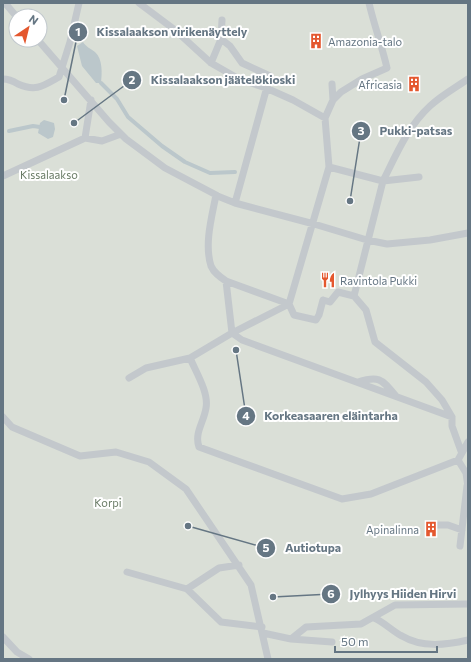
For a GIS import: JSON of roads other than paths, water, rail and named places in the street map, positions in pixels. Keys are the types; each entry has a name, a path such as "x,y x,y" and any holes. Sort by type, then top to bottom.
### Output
{"lane":[{"path":"3,79 10,80 27,88 35,89 58,77 70,42 79,3"},
{"path":"139,3 175,30 211,63 239,79 266,88 293,100 325,118"},
{"path":"368,3 374,24 380,36 387,68 349,86 341,92 333,100 325,118 329,167 314,224 289,304 294,315 316,320 323,300 330,302 338,292 354,296 366,310 375,342 426,382 442,400 452,417 452,426 461,451"},
{"path":"211,63 221,39 222,20"},
{"path":"221,39 230,46 242,63 270,76 235,203"},
{"path":"45,48 121,134 165,168 216,195 235,203 386,244 430,240 468,233"},
{"path":"354,296 383,181 403,140 421,114 437,100 468,79"},
{"path":"332,84 333,100"},
{"path":"85,138 90,100"},
{"path":"3,176 85,138 102,141 121,134"},
{"path":"329,167 383,181 419,177"},
{"path":"216,195 211,225 209,256 212,267 219,277 226,281 289,304"},
{"path":"226,281 232,333 242,340 452,417"},
{"path":"129,378 146,368 190,358 232,333 289,304"},
{"path":"190,358 203,390 207,407 197,433 196,441 198,447 342,499 372,494 458,460 461,451 468,442"},
{"path":"358,382 372,378 380,380 396,397"},
{"path":"3,417 12,427 80,456 116,452 149,462 186,489 197,508 239,565 251,585 263,630 268,659"},
{"path":"458,460 466,473 467,486 460,546"},
{"path":"432,525 448,524 462,530"},
{"path":"187,588 219,568 239,565"},
{"path":"127,572 187,588 221,622 263,630 291,639 332,642"},
{"path":"291,639 306,627 361,624 395,605 468,603"},
{"path":"374,618 382,621 402,636 422,644 454,643 468,640"},
{"path":"3,637 17,652 29,659"}],"waterway":[{"path":"101,83 117,99 128,117 162,146 185,162 210,173 235,172"},
{"path":"9,131 33,126 40,127"}],"place":[{"name":"Amazonia-talo","path":"316,41"},
{"name":"Africasia","path":"414,84"},
{"name":"Kissalaakson virikenäyttely","path":"64,100"},
{"name":"Kissalaakson jäätelökioski","path":"74,123"},
{"name":"Pukki-patsas","path":"350,201"},
{"name":"Ravintola Pukki","path":"328,280"},
{"name":"Korkeasaaren eläintarha","path":"236,350"},
{"name":"Autiotupa","path":"188,526"},
{"name":"Apinalinna","path":"431,529"},
{"name":"Jylhyys Hiiden Hirvi","path":"273,597"}],"park label":[{"name":"Kissalaakso","path":"49,174"},
{"name":"Korpi","path":"108,502"}]}
